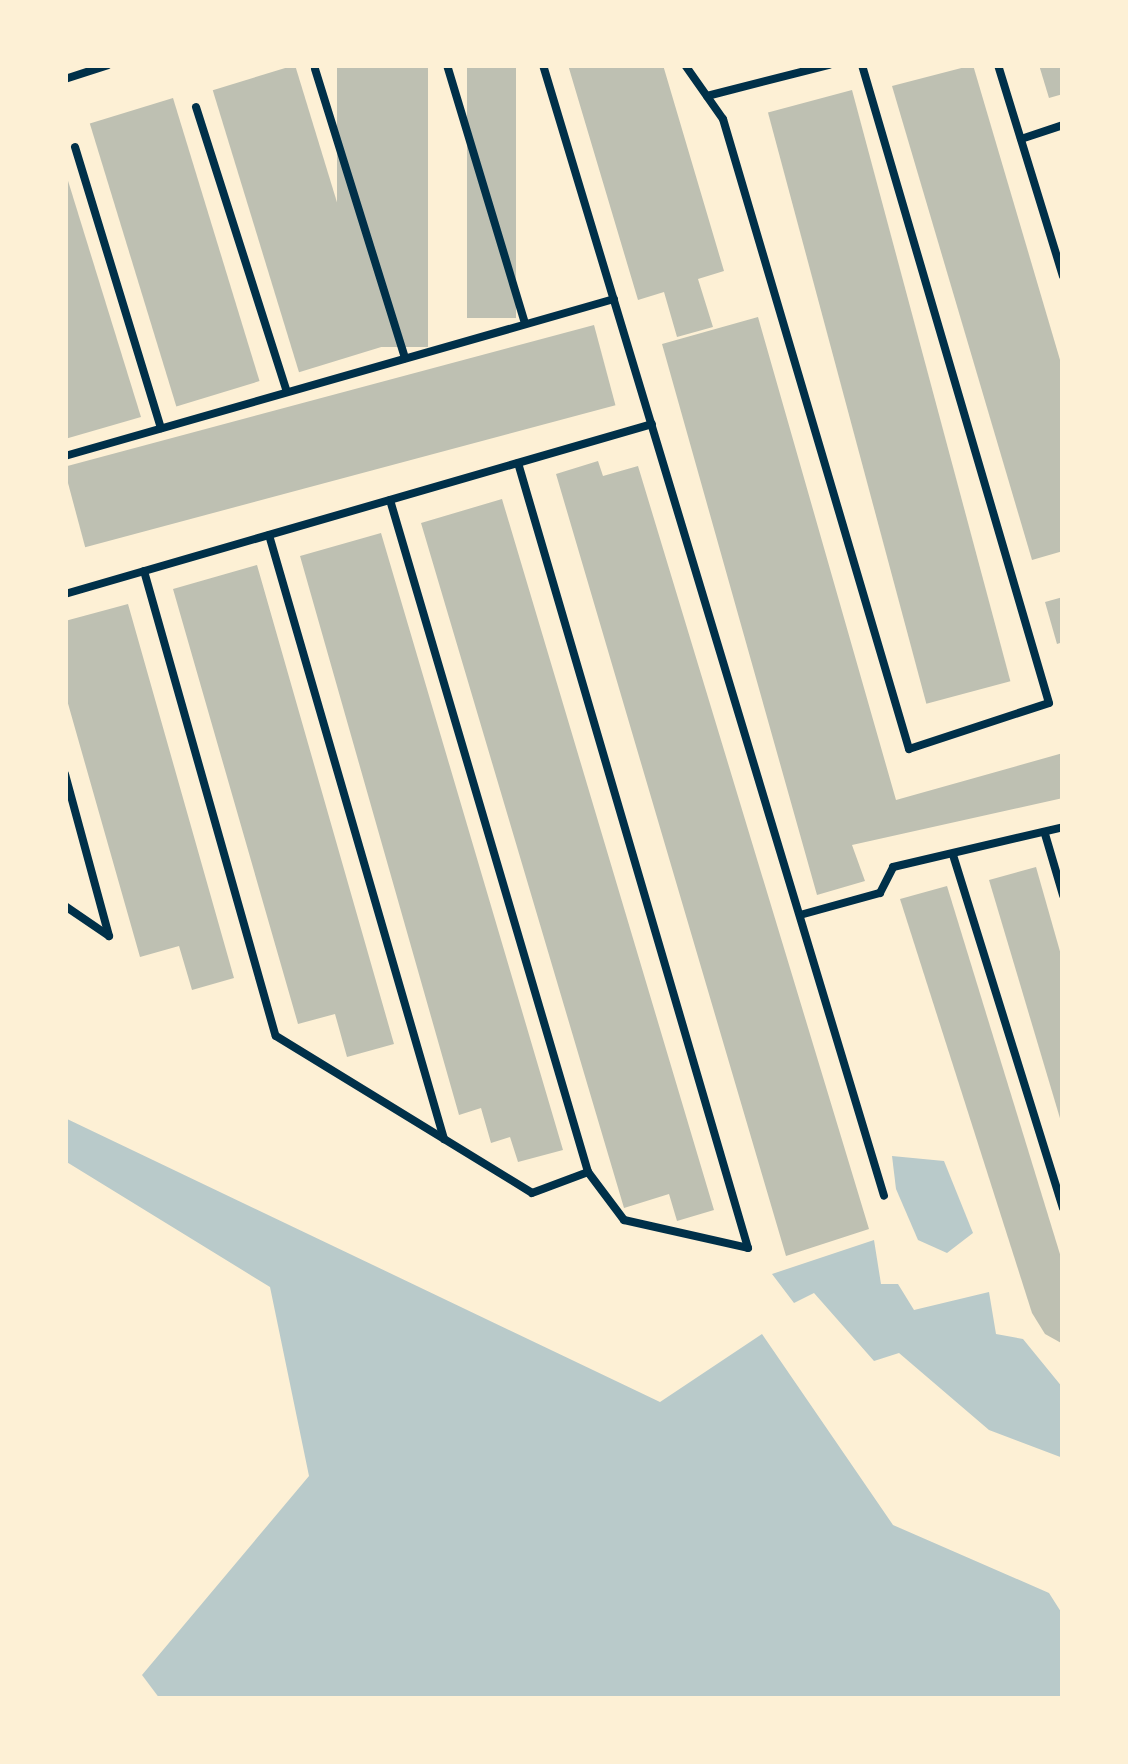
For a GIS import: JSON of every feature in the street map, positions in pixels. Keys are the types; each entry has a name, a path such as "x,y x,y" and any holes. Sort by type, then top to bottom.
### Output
{"lane":[{"path":"65,79 108,65"},
{"path":"447,65 525,324"},
{"path":"543,65 884,1196"},
{"path":"685,65 723,119 909,748 1049,703 862,65"},
{"path":"707,96 829,65"},
{"path":"998,65 1063,276"},
{"path":"315,69 405,358"},
{"path":"196,107 287,392"},
{"path":"1021,139 1063,125"},
{"path":"75,148 161,428"},
{"path":"65,456 614,299"},
{"path":"65,594 652,424"},
{"path":"390,500 588,1172 624,1220 748,1248 518,463"},
{"path":"269,535 444,1139"},
{"path":"144,571 276,1036 532,1193 588,1172"},
{"path":"65,774 109,936 65,906"},
{"path":"800,915 880,893 893,867 1063,828"},
{"path":"1045,834 1063,895"},
{"path":"954,855 1063,1208"}],"shaded area":[{"path":"65,1118 660,1402 762,1334 893,1525 1049,1593 1063,1615 1063,1699 160,1699 142,1675 309,1476 270,1287 65,1161"},
{"path":"892,1156 944,1161 973,1233 947,1253 918,1240 896,1189"},
{"path":"874,1240 881,1284 898,1284 914,1310 989,1292 996,1334 1023,1339 1063,1388 1063,1458 989,1430 899,1353 874,1361 814,1293 794,1303 772,1274"}],"building":[{"path":"295,65 381,347 299,372 213,90"},
{"path":"337,65 428,65 428,347 337,347"},
{"path":"467,65 516,65 516,318 467,318"},
{"path":"568,65 663,65 724,271 698,279 713,327 677,337 664,292 638,300"},
{"path":"973,65 1063,370 1063,551 1032,560 892,86"},
{"path":"1039,65 1063,65 1063,94 1049,98"},
{"path":"852,90 1010,681 926,704 768,113"},
{"path":"173,98 260,381 176,407 90,123"},
{"path":"65,171 141,417 65,439"},
{"path":"758,317 896,800 1063,753 1063,798 852,845 865,881 817,895 662,344"},
{"path":"594,325 615,405 85,547 65,467"},
{"path":"598,461 603,476 638,466 869,1229 786,1256 556,474"},
{"path":"502,499 714,1210 677,1221 669,1194 624,1208 421,523"},
{"path":"381,533 563,1150 518,1162 510,1137 491,1143 481,1108 459,1115 300,556"},
{"path":"257,565 394,1044 347,1057 335,1014 298,1024 173,589"},
{"path":"1063,597 1063,642 1057,644 1045,602"},
{"path":"128,604 234,978 192,990 179,946 140,957 65,693 65,621"},
{"path":"1036,867 1063,962 1062,1125 989,880"},
{"path":"947,886 1063,1264 1063,1344 1045,1334 1032,1313 900,899"}]}
